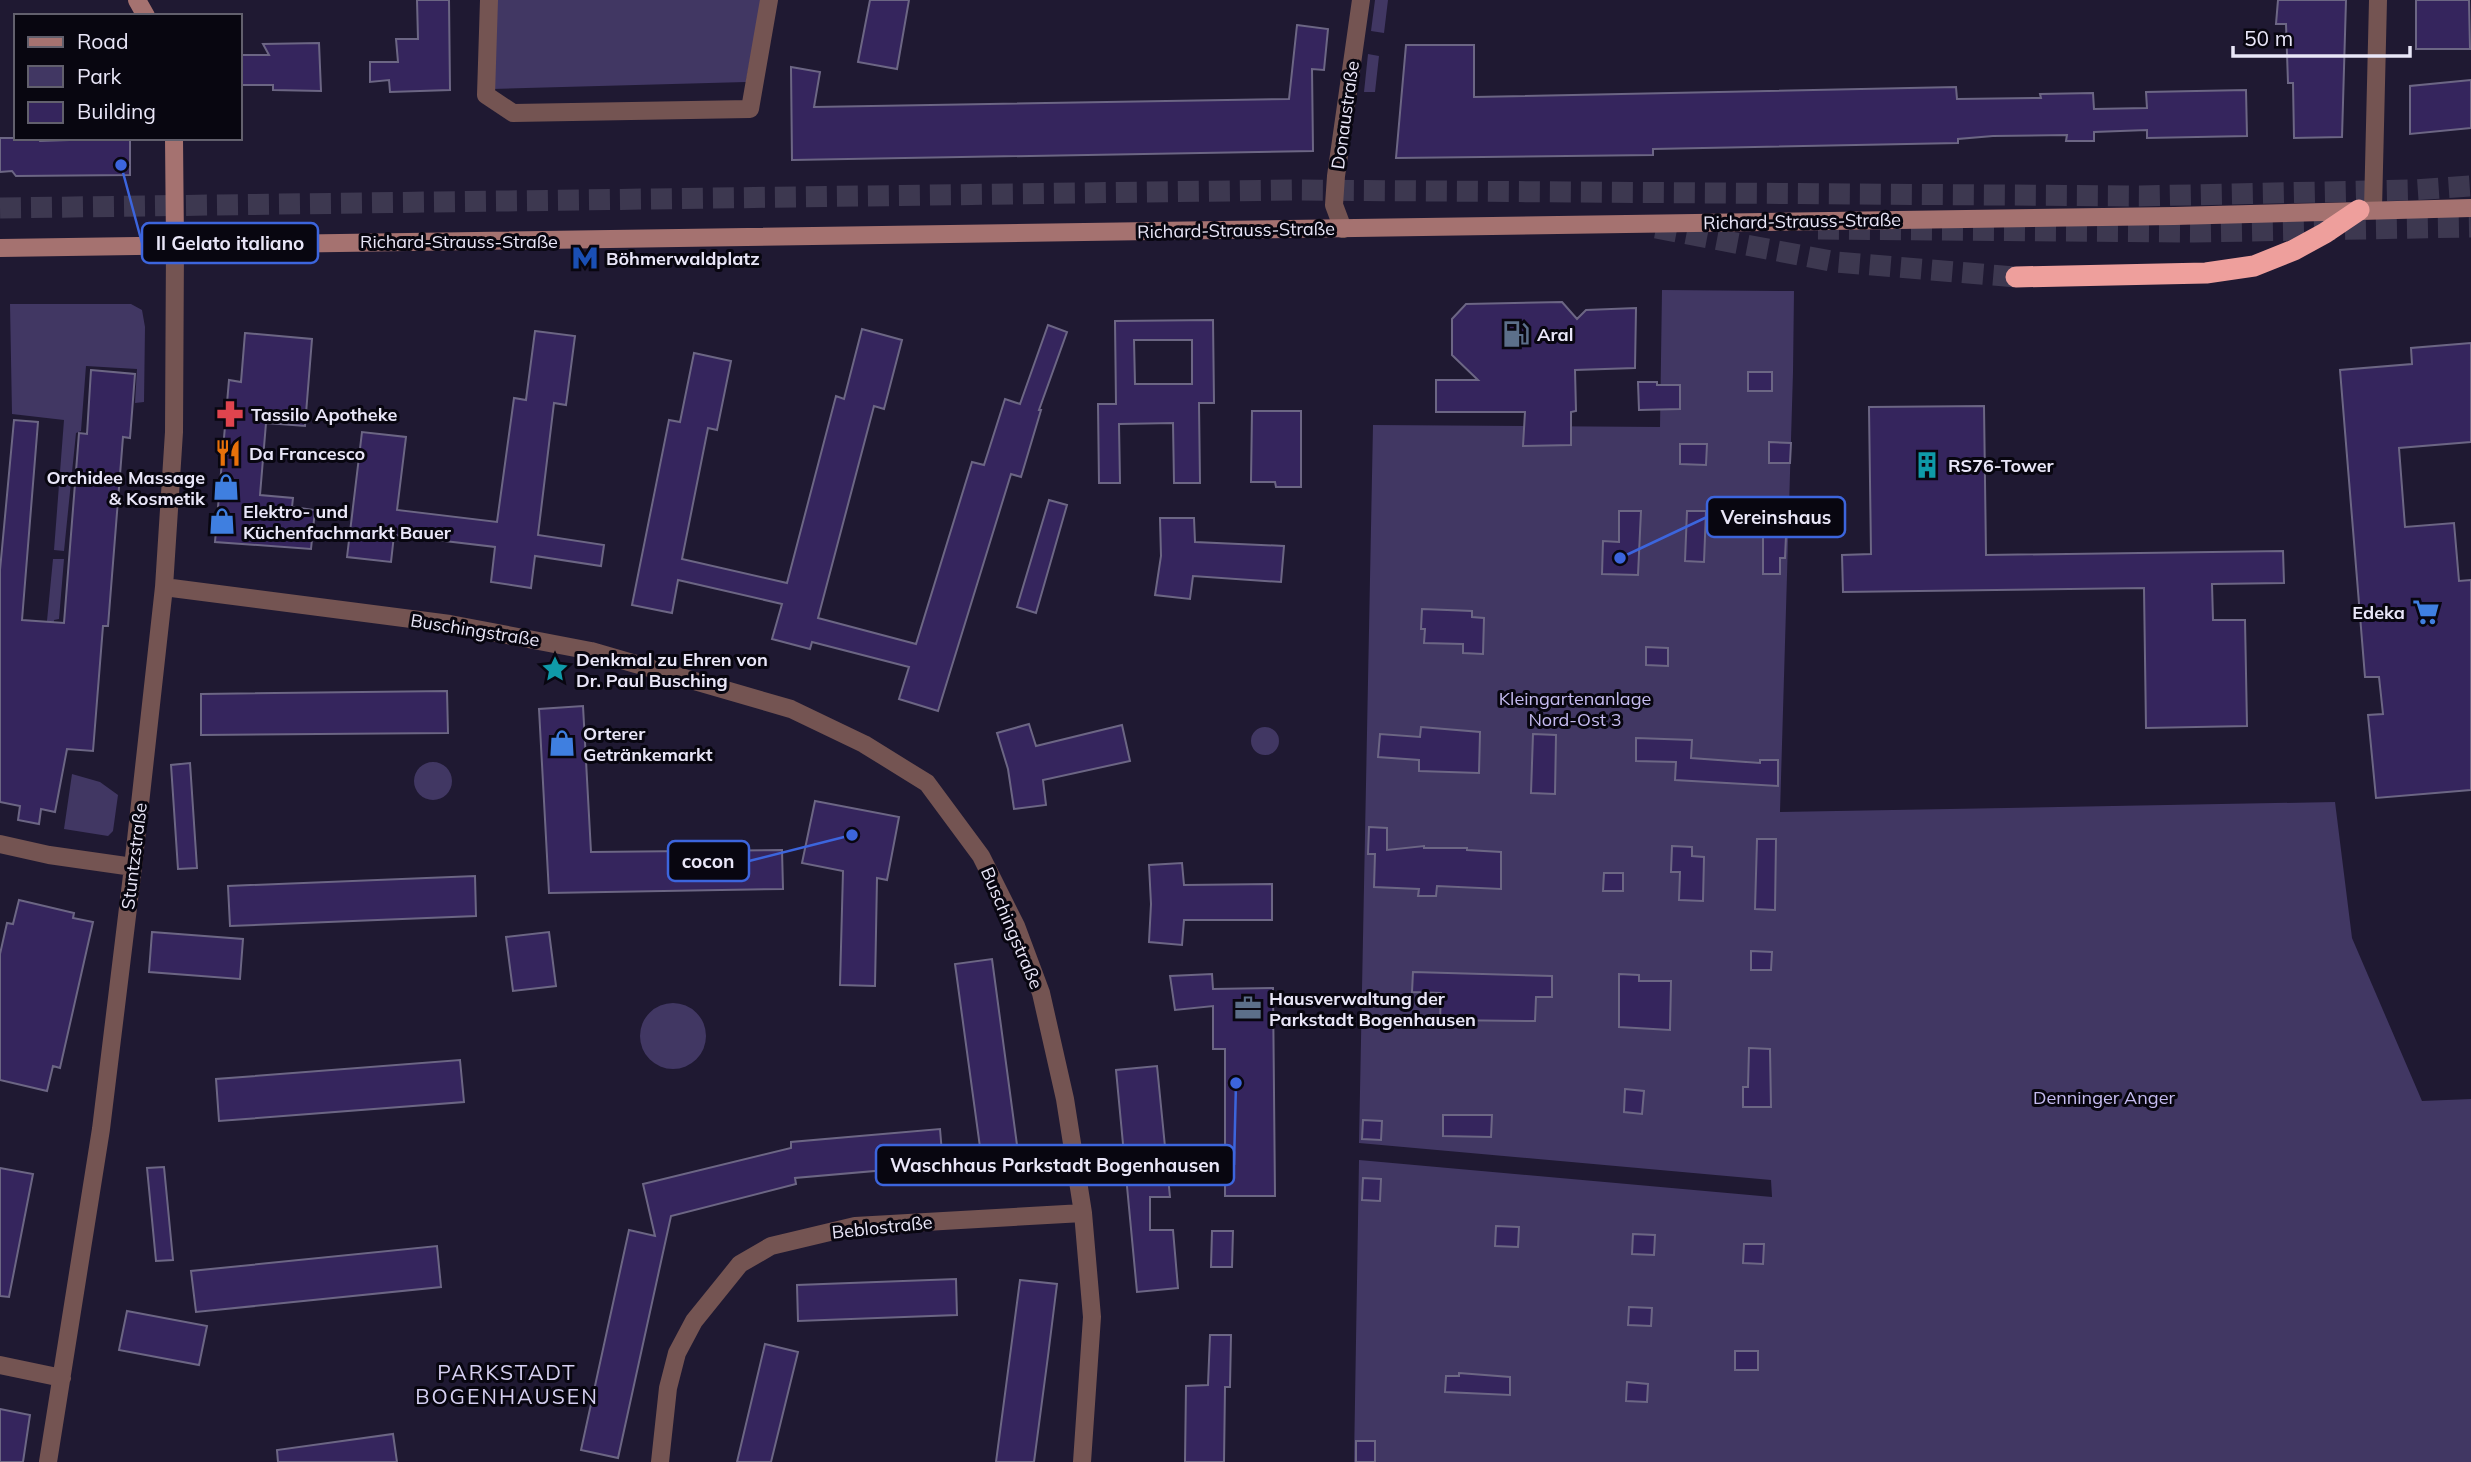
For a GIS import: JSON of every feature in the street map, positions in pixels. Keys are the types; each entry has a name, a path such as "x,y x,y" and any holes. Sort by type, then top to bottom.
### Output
{"highway":[{"path":"2016,277 2206,273 2254,266 2294,250 2366,210"}],"main road":[{"path":"174,140 175,245"},
{"name":"Richard-Strauss-Straße","path":"0,248 2174,216 2471,208"}],"street":[{"path":"489,0 486,95 513,113 750,109 769,0"},
{"name":"Donaustraße","path":"1343,229 1334,205 1336,176 1361,0"},
{"path":"2366,210 2378,0"},
{"name":"Stuntzstraße","path":"48,1462 101,1129 164,587 174,432 177,306 175,245"},
{"name":"Buschingstraße","path":"164,587 450,624 591,651 792,709 864,744 927,783 981,856 1016,926 1041,993 1065,1099 1083,1213 1092,1317 1082,1462"},
{"path":"0,844 49,855 133,867"},
{"name":"Beblostraße","path":"660,1462 668,1388 677,1353 712,1295 740,1264 760,1252 771,1246 855,1226 1083,1213"},
{"path":"0,1365 62,1378"}],"green space":[{"path":"496,0 761,0 746,82 492,89"},
{"path":"1375,0 1388,0 1384,33 1371,31"},
{"path":"1368,54 1379,56 1375,92 1364,92"},
{"path":"1662,290 1794,291 1780,812 2335,802 2352,938 2422,1101 2471,1099 2471,1462 1354,1462 1359,1160 1772,1197 1771,1180 1359,1143 1373,425 1660,427"},
{"path":"10,304 131,304 142,310 145,327 144,402 135,403 137,369 86,366 81,431 76,433 64,551 54,550 64,420 12,414"},
{"path":"53,559 64,559 59,619 54,620 47,747 36,734"},
{"path":"1265,727 1275,731 1279,741 1275,751 1265,755 1255,751 1251,741 1255,731"},
{"path":"433,762 446,768 452,781 446,794 433,800 420,794 414,781 420,768"},
{"path":"72,774 100,782 118,795 113,831 108,836 64,829"},
{"path":"673,1003 686,1006 696,1013 703,1023 706,1036 703,1049 696,1059 686,1066 673,1069 660,1066 650,1059 643,1049 640,1036 643,1023 650,1013 660,1006"}],"building":[{"path":"417,0 449,0 450,90 390,92 389,80 370,82 370,62 398,62 396,39 418,39"},
{"path":"870,0 909,0 897,69 858,62"},
{"path":"2278,0 2346,0 2342,137 2294,138 2293,83 2288,83 2286,24 2276,24"},
{"path":"2416,0 2469,0 2470,49 2416,49"},
{"path":"1297,25 1328,29 1324,70 1312,69 1313,151 792,160 791,67 820,72 814,107 1289,99"},
{"path":"319,43 321,91 273,90 273,85 242,85 242,55 269,55 263,44"},
{"path":"1406,45 1474,45 1474,97 1956,87 1957,99 2041,98 2040,94 2093,93 2094,109 2147,108 2146,92 2246,90 2247,136 2147,138 2147,130 2094,132 2094,141 2066,141 2067,135 1993,136 1958,139 1958,143 1653,149 1653,155 1396,158"},
{"path":"2471,80 2471,128 2410,134 2410,86"},
{"path":"0,138 40,141 130,140 130,175 16,176 12,171 0,172"},
{"path":"1562,302 1577,319 1586,310 1636,308 1635,368 1575,370 1576,411 1571,412 1571,445 1523,446 1525,412 1436,412 1436,380 1478,380 1452,355 1452,319 1466,304"},
{"path":"1213,320 1214,403 1199,403 1200,483 1174,483 1173,423 1119,424 1120,483 1099,483 1098,404 1116,404 1115,321","holes":["1134,340 1192,340 1192,384 1135,384"]},
{"path":"1048,325 1067,332 1039,410 1021,477 1011,474 938,711 899,699 909,667 812,642 810,649 772,639 782,604 678,580 672,613 632,605 669,420 680,422 694,353 731,361 717,430 708,428 682,559 787,583 836,396 844,399 862,329 902,340 884,409 874,406 818,618 916,644 972,462 984,465 1005,399 1020,404"},
{"path":"535,331 575,336 566,405 554,403 538,535 604,545 601,566 535,556 531,588 491,582 495,547 394,535 391,562 347,557 362,432 406,437 397,510 497,522 514,398 526,400"},
{"path":"245,333 312,339 305,426 266,423 260,495 293,498 292,507 315,510 311,549 215,542 229,380 241,382"},
{"path":"2471,343 2471,442 2399,448 2405,527 2454,523 2459,581 2471,580 2471,790 2376,798 2368,715 2383,714 2379,677 2365,677 2340,370 2412,364 2411,348"},
{"path":"91,370 135,374 130,438 123,437 108,626 103,626 93,751 67,749 55,812 41,809 39,824 18,820 20,806 0,802 0,570 14,420 38,422 22,620 64,623 79,433 87,434"},
{"path":"1748,372 1772,372 1772,391 1748,391"},
{"path":"1638,382 1680,385 1680,409 1639,410"},
{"path":"1984,406 1986,555 2283,551 2284,583 2212,584 2213,620 2245,620 2247,726 2146,728 2144,588 1843,592 1842,555 1871,554 1869,407"},
{"path":"1252,411 1301,411 1301,487 1276,487 1275,482 1251,482"},
{"path":"1769,442 1791,443 1790,463 1769,463"},
{"path":"1680,444 1707,444 1706,465 1680,464"},
{"path":"1049,500 1067,505 1036,613 1017,607"},
{"path":"1763,510 1781,510 1781,536 1786,536 1785,558 1780,558 1780,574 1763,574"},
{"path":"1619,511 1641,511 1638,575 1602,574 1603,541 1619,542"},
{"path":"1687,511 1706,511 1704,562 1685,561"},
{"path":"1160,518 1194,518 1195,542 1284,546 1281,582 1193,576 1190,599 1155,595 1161,556"},
{"path":"1422,609 1472,611 1472,617 1484,618 1483,654 1463,653 1463,644 1424,643 1425,629 1421,629"},
{"path":"1646,647 1668,648 1668,666 1646,665"},
{"path":"447,691 448,733 201,735 201,694"},
{"path":"583,706 591,852 782,850 783,889 549,893 539,709"},
{"path":"1029,724 1036,746 1122,725 1130,761 1043,780 1046,805 1014,809 1008,769 997,733"},
{"path":"1421,727 1480,732 1479,773 1419,771 1419,760 1378,757 1380,734 1420,737"},
{"path":"1533,734 1556,735 1555,794 1531,793"},
{"path":"1636,738 1692,740 1691,758 1760,763 1760,760 1778,760 1778,786 1675,780 1676,762 1636,761"},
{"path":"190,763 197,868 178,869 171,765"},
{"path":"815,801 899,817 887,880 877,878 875,986 840,985 843,871 802,863"},
{"path":"1369,827 1387,828 1387,850 1424,846 1501,852 1501,889 1437,886 1436,896 1418,896 1419,889 1374,887 1375,854 1368,854"},
{"path":"1757,839 1776,839 1775,910 1755,909"},
{"path":"1672,846 1692,847 1692,856 1704,857 1703,901 1679,900 1680,872 1671,872"},
{"path":"1182,863 1184,885 1272,884 1272,920 1184,920 1182,945 1149,942 1149,865"},
{"path":"1604,873 1623,873 1623,891 1603,891"},
{"path":"475,876 476,916 230,926 228,886"},
{"path":"19,900 74,913 73,918 93,922 60,1068 53,1066 47,1091 0,1080 0,954 7,923 13,924"},
{"path":"152,932 243,939 240,979 149,972"},
{"path":"549,932 556,986 513,991 506,937"},
{"path":"1751,951 1772,952 1771,970 1751,970"},
{"path":"992,959 1017,1145 1036,1145 1038,1166 956,1170 955,1148 980,1147 955,964"},
{"path":"1413,972 1552,976 1552,997 1536,997 1535,1021 1440,1020 1441,993 1412,992"},
{"path":"1212,974 1213,989 1273,988 1275,1196 1225,1196 1225,1049 1213,1049 1213,1006 1175,1010 1170,976"},
{"path":"1619,974 1639,975 1639,981 1671,981 1670,1030 1619,1027"},
{"path":"1749,1048 1770,1049 1771,1107 1743,1107 1743,1087 1748,1087"},
{"path":"460,1060 464,1102 219,1121 216,1079"},
{"path":"1157,1066 1170,1197 1150,1197 1150,1230 1173,1230 1178,1288 1137,1292 1116,1070"},
{"path":"1625,1089 1644,1091 1642,1114 1624,1112"},
{"path":"1443,1115 1492,1115 1491,1137 1443,1136"},
{"path":"1363,1120 1382,1121 1381,1140 1362,1139"},
{"path":"940,1129 943,1165 795,1178 796,1184 671,1216 618,1458 581,1450 629,1230 655,1236 643,1184 791,1148 791,1142"},
{"path":"164,1167 173,1260 156,1261 147,1168"},
{"path":"0,1168 33,1174 9,1297 0,1296"},
{"path":"1363,1178 1381,1179 1380,1201 1362,1200"},
{"path":"1496,1226 1519,1227 1518,1247 1495,1246"},
{"path":"1212,1231 1233,1231 1232,1267 1211,1267"},
{"path":"1633,1234 1655,1235 1654,1255 1632,1254"},
{"path":"1744,1244 1764,1244 1763,1264 1743,1263"},
{"path":"437,1246 441,1287 196,1312 191,1271"},
{"path":"956,1279 957,1315 798,1321 797,1285"},
{"path":"1020,1280 1057,1284 1048,1356 1034,1462 996,1462"},
{"path":"1629,1307 1652,1308 1651,1326 1628,1325"},
{"path":"127,1311 207,1326 199,1365 119,1350"},
{"path":"1210,1335 1231,1335 1230,1387 1225,1387 1224,1462 1185,1462 1186,1386 1208,1385"},
{"path":"765,1344 798,1352 771,1462 737,1462"},
{"path":"1735,1351 1758,1351 1758,1370 1735,1370"},
{"path":"1459,1373 1510,1377 1510,1395 1445,1392 1446,1376 1459,1376"},
{"path":"1627,1382 1648,1384 1647,1402 1626,1401"},
{"path":"0,1409 30,1415 23,1462 0,1462"},
{"path":"393,1434 397,1462 278,1462 277,1450"},
{"path":"1356,1441 1375,1441 1375,1462 1356,1462"}],"tunnel":[{"path":"0,208 1294,190 2140,196 2412,190 2471,186"},
{"path":"1818,229 2194,232 2471,227"},
{"path":"1656,228 1836,262 2016,277"}],"place":[{"name":"Il Gelato italiano","path":"121,165"},
{"name":"Böhmerwaldplatz","path":"585,258"},
{"name":"Aral","path":"1516,334"},
{"name":"Tassilo Apotheke","path":"230,414"},
{"name":"Da Francesco","path":"228,453"},
{"name":"RS76-Tower","path":"1927,465"},
{"name":"Orchidee Massage & Kosmetik","path":"226,487"},
{"name":"Elektro- und Küchenfachmarkt Bauer","path":"222,521"},
{"name":"Vereinshaus","path":"1620,558"},
{"name":"Edeka","path":"2426,612"},
{"name":"Denkmal zu Ehren von Dr. Paul Busching","path":"555,669"},
{"name":"Orterer Getränkemarkt","path":"562,743"},
{"name":"cocon","path":"852,835"},
{"name":"Hausverwaltung der Parkstadt Bogenhausen","path":"1248,1008"},
{"name":"Waschhaus Parkstadt Bogenhausen","path":"1236,1083"}],"district":[{"name":"PARKSTADT BOGENHAUSEN","path":"507,1384"}],"park label":[{"name":"Kleingartenanlage Nord-Ost 3","path":"1575,708"},
{"name":"Denninger Anger","path":"2104,1097"}]}
